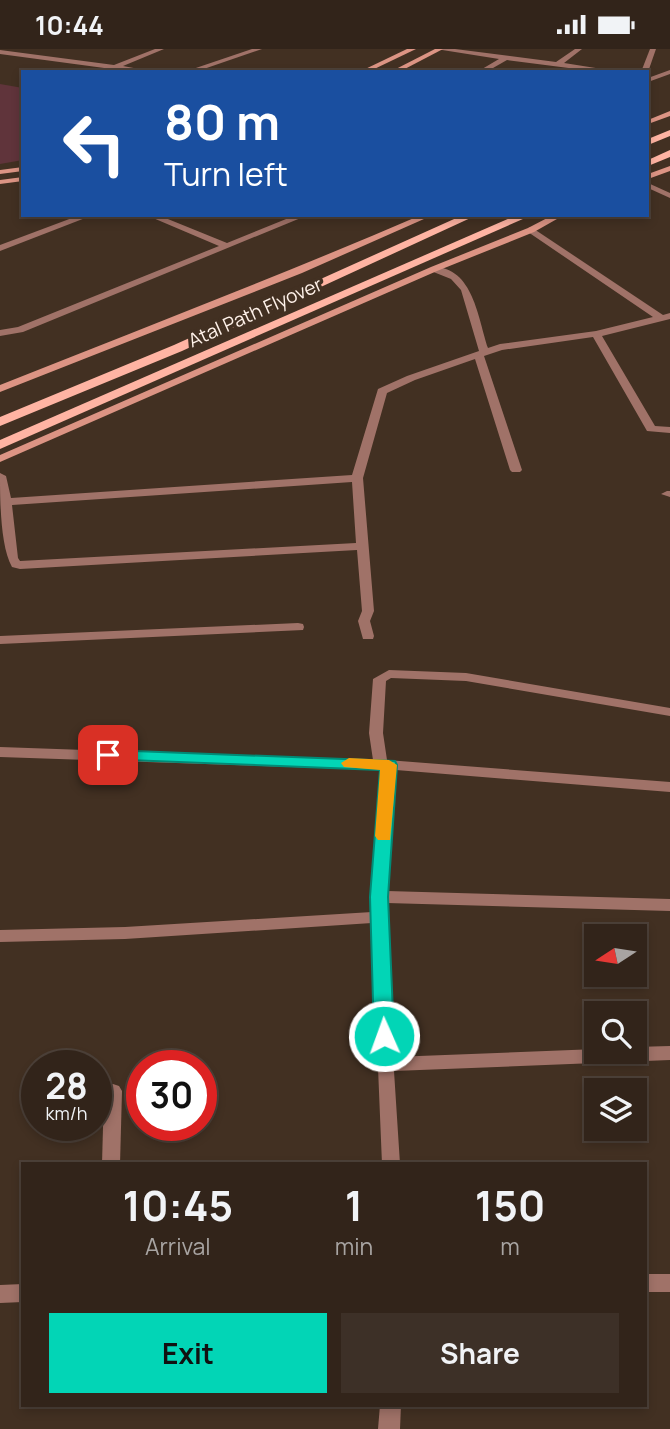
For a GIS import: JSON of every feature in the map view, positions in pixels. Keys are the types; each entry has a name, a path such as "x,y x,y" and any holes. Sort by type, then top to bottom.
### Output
{"main road":[{"path":"649,142 670,132"},
{"path":"649,163 670,153"},
{"name":"Atal Path Flyover","path":"0,422 178,348 468,217"},
{"name":"Atal Path Flyover","path":"0,445 522,217"}],"street":[{"path":"116,67 161,49"},
{"path":"193,70 259,49"},
{"path":"366,70 413,49"},
{"path":"397,70 439,49 603,70"},
{"path":"558,64 579,49"},
{"path":"645,70 653,49"},
{"path":"1,50 138,70"},
{"path":"484,70 505,58"},
{"path":"649,80 670,72"},
{"path":"649,122 670,113"},
{"path":"649,177 670,168"},
{"path":"0,172 21,169"},
{"path":"0,183 21,179"},
{"path":"649,186 670,196"},
{"path":"0,248 84,217"},
{"path":"155,217 227,246"},
{"path":"0,333 20,330 299,217"},
{"path":"0,389 299,271 424,217"},
{"path":"0,459 434,269 531,230 555,217"},
{"path":"531,230 666,317"},
{"path":"434,269 454,277 465,289 516,470"},
{"path":"368,636 364,621 368,611 357,478 382,391 481,353 530,341 596,334 666,317"},
{"path":"596,334 651,429 670,431"},
{"path":"0,476 6,502 12,558 20,565 362,546"},
{"path":"6,502 357,478"},
{"path":"0,640 298,627"},
{"path":"391,1162 379,897 382,765 376,749 376,716 380,679 389,674 466,677 670,712"},
{"path":"0,752 382,765 670,787"},
{"path":"379,897 670,905"},
{"path":"0,936 125,933 380,918"},
{"path":"385,1064 670,1053"},
{"path":"111,1162 113,1091"},
{"path":"647,1283 670,1283"},
{"path":"0,1294 21,1293"},
{"path":"389,1429 391,1407"}],"shaded area":[{"path":"0,84 21,88 21,160 0,164"}],"slow traffic":[{"path":"349,763 389,765 384,836"}],"route":[{"path":"108,755 389,765 379,897 384,1036"}]}
